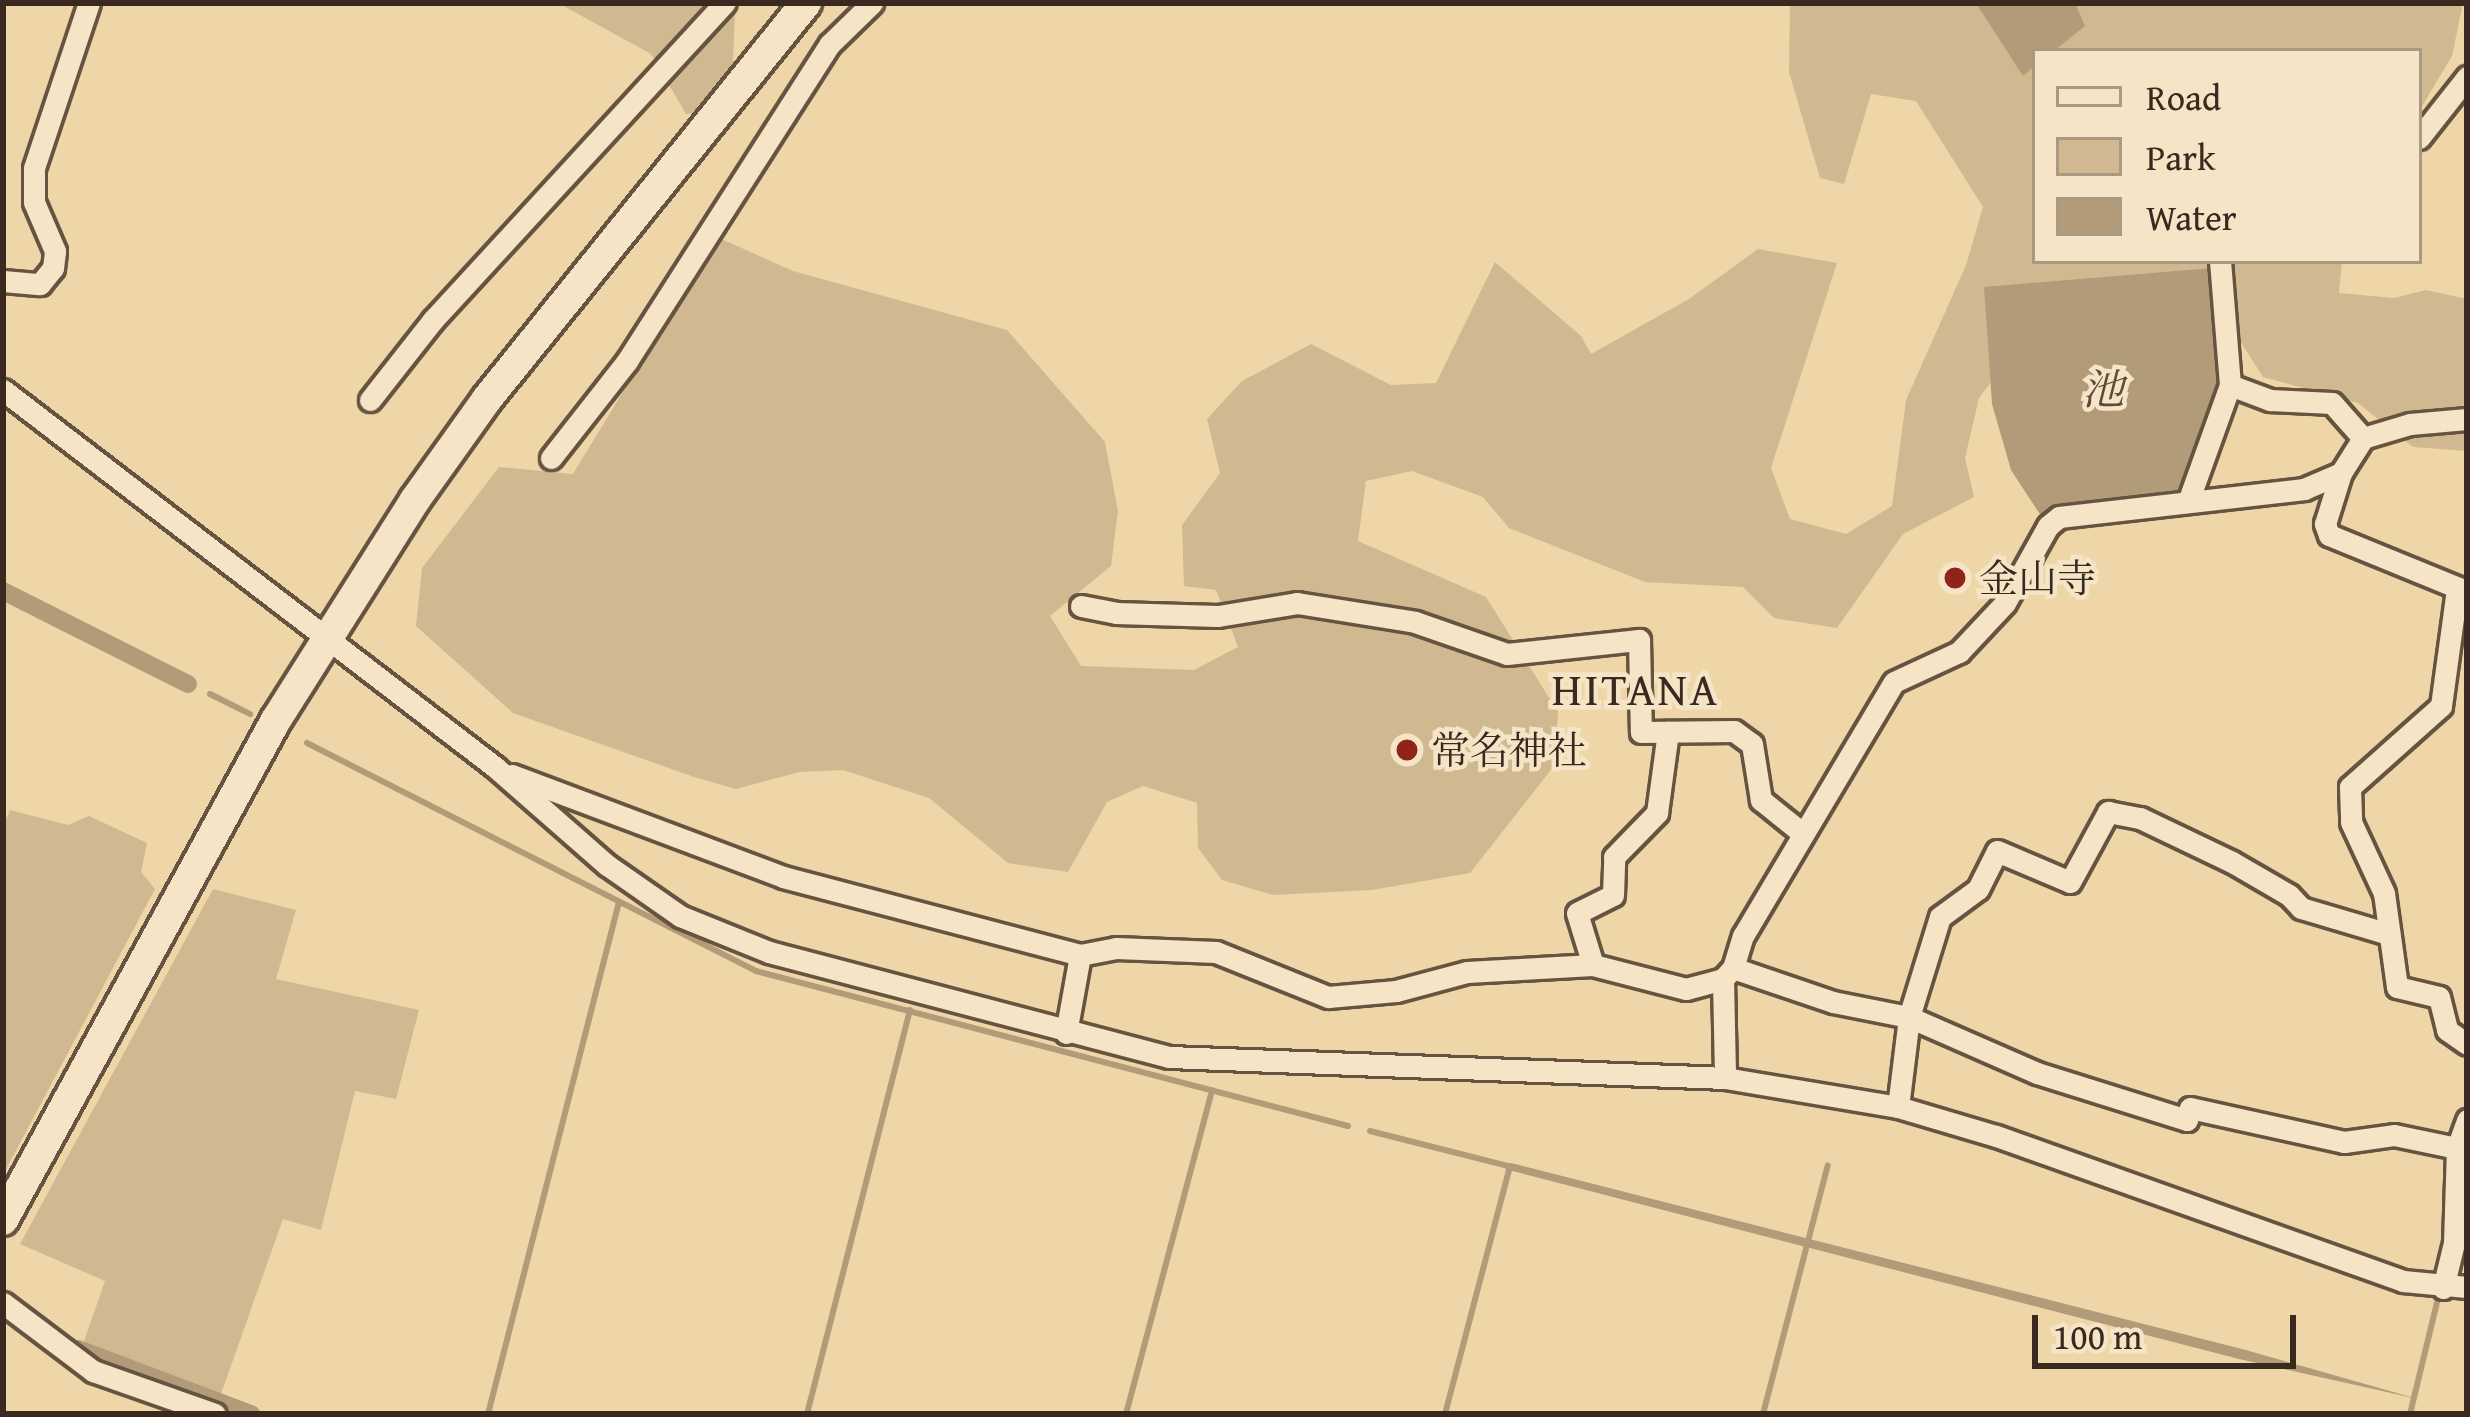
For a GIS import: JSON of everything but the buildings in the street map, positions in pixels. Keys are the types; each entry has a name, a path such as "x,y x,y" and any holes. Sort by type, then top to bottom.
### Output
{"street":[{"path":"3,281 40,284 53,268 55,251 34,202 34,168 89,3"},
{"path":"370,400 433,320 725,3"},
{"path":"3,1220 276,720 327,637 487,399 806,3"},
{"path":"550,458 627,361 830,44 872,3"},
{"path":"2422,134 2467,77"},
{"path":"2188,499 2230,385 2220,264"},
{"path":"2230,385 2270,400 2332,403 2363,438"},
{"path":"3,390 495,767 607,865 680,916 769,952 1168,1057 1725,1078 1898,1107 1996,1136 2403,1281 2467,1287"},
{"path":"2467,419 2410,424 2363,438 2341,473 2325,524 2329,535 2462,590 2441,706 2350,787 2350,822 2384,893 2397,987 2439,997 2446,1030 2467,1044"},
{"path":"1725,1078 1728,973 1743,936 1802,833 1820,811 1894,682 1959,652 2005,603 2048,526 2059,517 2304,489 2341,473"},
{"path":"1081,606 1116,613 1218,616 1297,603 1415,622 1507,654 1639,640 1641,732 1735,731 1753,744 1762,800 1802,833"},
{"path":"1592,965 1577,913 1613,895 1614,857 1657,813 1668,732"},
{"path":"495,767 783,877 1080,955 1116,948 1216,952 1328,997 1396,992 1467,972 1592,965 1686,989 1728,973 1910,1017 2037,1073 2187,1120 2190,1108 2344,1142 2394,1136 2457,1148"},
{"path":"1898,1107 1910,1017 1940,917 1978,889 1997,851 2070,882 2108,812 2140,818 2232,862 2289,895 2301,908 2389,934"},
{"path":"1066,1033 1080,955"},
{"path":"2443,1288 2454,1243 2457,1148 2467,1120"},
{"path":"3,1303 93,1371 215,1414"}],"green space":[{"path":"558,3 719,3 735,13 731,107 686,114 651,54"},
{"path":"1790,3 2463,3 2452,56 2422,106 2422,48 2032,48 2032,264 2342,264 2339,293 2394,298 2426,290 2467,299 2467,451 2413,447 2358,403 2263,377 2240,341 2233,278 2149,288 2029,332 1979,398 1965,458 1974,497 1903,534 1837,628 1774,618 1743,587 1645,582 1509,528 1483,497 1412,471 1366,481 1358,541 1486,597 1558,712 1554,766 1470,873 1372,890 1273,895 1222,880 1198,848 1197,803 1143,786 1107,802 1068,872 1008,863 929,798 843,770 800,772 736,789 513,713 416,626 422,568 499,467 573,474 717,237 793,271 1007,330 1105,442 1118,511 1111,566 1050,616 1081,666 1194,670 1238,647 1216,590 1184,586 1182,525 1220,473 1207,419 1242,381 1311,344 1391,385 1436,383 1495,262 1581,336 1591,354 1689,299 1758,249 1837,263 1771,468 1790,519 1846,534 1892,506 1906,400 1966,265 1983,207 1916,101 1871,94 1844,184 1820,178 1789,72"},
{"path":"10,810 68,825 89,816 147,843 141,872 155,889 3,1175 3,828"},
{"path":"213,889 296,910 276,979 419,1010 396,1099 355,1091 321,1230 283,1219 221,1394 95,1350 84,1341 105,1281 20,1244"}],"water":[{"path":"1976,3 2075,3 2085,26 2058,48 2032,48 2032,68 2023,76"},
{"name":"池","path":"2213,268 2226,384 2187,495 2045,522 2011,470 1992,404 1984,287"},
{"path":"1511,1163 2242,1349 2418,1399 2239,1359 1505,1169"}],"waterway":[{"path":"3,591 188,684"},
{"path":"210,694 250,714"},
{"path":"307,743 756,971 1348,1126"},
{"path":"488,1414 619,902"},
{"path":"807,1414 910,1010"},
{"path":"1126,1414 1212,1090"},
{"path":"1370,1131 1512,1167"},
{"path":"1763,1414 1828,1165"},
{"path":"1445,1414 1510,1167"},
{"path":"2410,1414 2438,1298"},
{"path":"78,1349 251,1414"}],"place":[{"name":"金山寺","path":"1955,578"},
{"name":"常名神社","path":"1407,750"}],"district":[{"name":"HITANA","path":"1636,689"}]}
